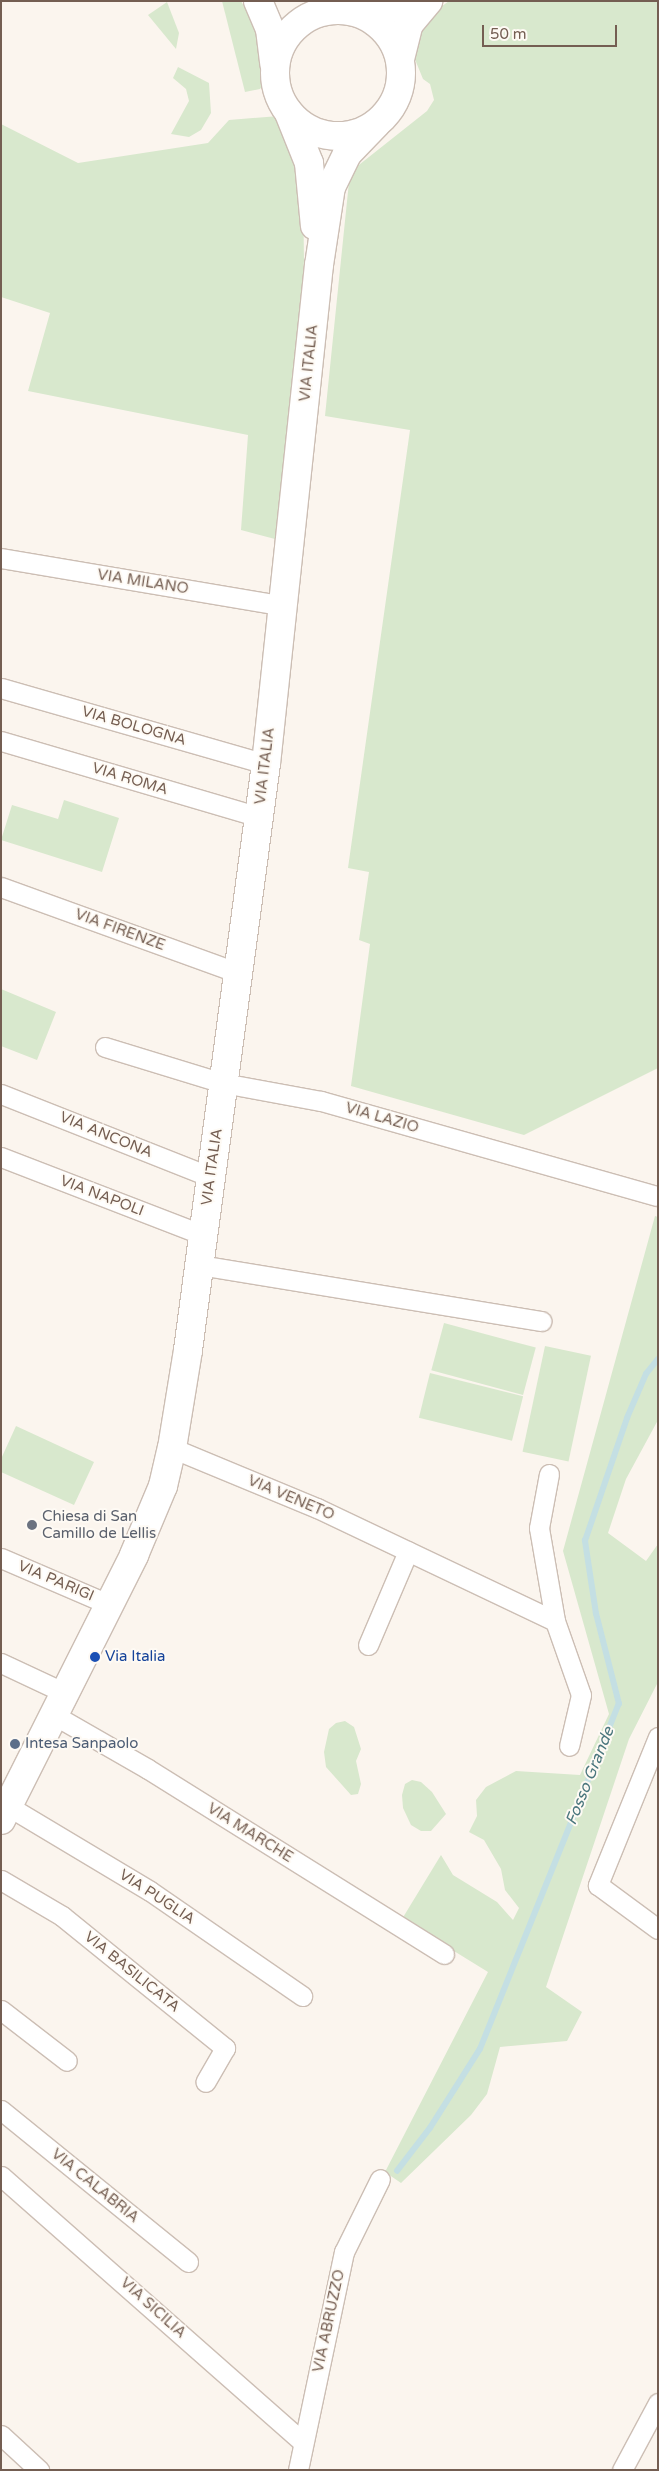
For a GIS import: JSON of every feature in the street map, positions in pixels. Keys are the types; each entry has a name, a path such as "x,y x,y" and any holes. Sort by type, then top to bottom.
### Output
{"main road":[{"path":"258,1 270,29 275,76 279,94 288,112 302,125 320,134 339,136 358,133 376,124 389,111 398,95 401,77 400,59 409,24 428,1"},
{"path":"369,17 407,1"},
{"path":"275,76 277,58 288,34 308,17 317,6 347,10 369,17 389,35 400,59"},
{"name":"VIA ITALIA","path":"288,112 308,163 319,265"},
{"name":"VIA ITALIA","path":"5,1813 110,1604 153,1512 172,1448 199,1265 266,764 319,265 331,187 339,166 376,124"}],"street":[{"name":"VIA MILANO","path":"1,558 284,606"},
{"name":"VIA BOLOGNA","path":"1,688 266,764"},
{"name":"VIA ROMA","path":"1,741 259,817"},
{"name":"VIA FIRENZE","path":"1,887 238,973"},
{"name":"VIA LAZIO","path":"105,1047 223,1083 321,1101 657,1196"},
{"name":"VIA ANCONA","path":"1,1094 211,1177"},
{"name":"VIA NAPOLI","path":"1,1157 203,1235"},
{"path":"199,1265 540,1321"},
{"name":"VIA VENETO","path":"172,1448 317,1508 555,1621"},
{"path":"549,1474 539,1528 555,1621 581,1696 569,1746"},
{"path":"368,1645 408,1551"},
{"name":"VIA PARIGI","path":"1,1558 110,1604"},
{"name":"VIA MARCHE","path":"1,1663 148,1770 444,1954"},
{"path":"658,1737 598,1885 658,1929"},
{"name":"VIA PUGLIA","path":"5,1813 150,1891 302,1996"},
{"name":"VIA BASILICATA","path":"1,1880 62,1916 226,2048 204,2082"},
{"path":"1,2010 67,2061"},
{"name":"VIA CALABRIA","path":"1,2110 188,2262"},
{"name":"VIA SICILIA","path":"1,2176 304,2442"},
{"name":"VIA ABRUZZO","path":"298,2470 344,2252 380,2179"},
{"path":"622,2470 658,2403"},
{"path":"1,2435 39,2470"}],"green space":[{"path":"222,1 241,1 254,24 268,65 267,79 260,89 245,92"},
{"path":"449,1 658,1 658,1068 524,1135 351,1086 370,944 359,940 369,872 348,868 410,430 325,416 350,172 427,111 434,100 430,84 423,79 414,57 419,23"},
{"path":"167,2 179,33 176,49 148,15"},
{"path":"178,67 209,83 211,113 201,130 189,137 171,134 189,101 186,89 173,78"},
{"path":"279,116 303,182 304,261 296,374 275,539 241,530 248,435 28,391 50,313 1,297 1,124 78,163 208,143 229,120"},
{"path":"64,800 119,818 102,872 1,840 12,805 58,819"},
{"path":"1,989 56,1012 37,1060 1,1046"},
{"path":"655,1216 658,1217 658,1420 626,1479 608,1533 646,1561 658,1544 658,1682 629,1739 546,1987 582,2012 567,2041 500,2047 487,2094 471,2115 401,2183 385,2172 488,1972 402,1919 441,1855 453,1875 497,1902 513,1920 519,1908 505,1890 501,1869 484,1840 469,1832 477,1816 476,1800 486,1787 516,1771 580,1775 609,1714 563,1551"},
{"path":"444,1323 536,1348 523,1395 431,1370"},
{"path":"545,1346 591,1356 569,1461 523,1452"},
{"path":"430,1373 523,1396 512,1441 419,1418"},
{"path":"16,1426 94,1462 74,1505 1,1472 1,1459"},
{"path":"345,1721 354,1727 361,1749 356,1761 361,1784 358,1794 351,1795 326,1767 324,1752 329,1729 336,1723"},
{"path":"412,1780 421,1782 432,1792 446,1814 431,1831 421,1831 411,1825 403,1808 402,1795 405,1784"}],"waterway":[{"name":"Fosso Grande","path":"397,2171 430,2128 480,2049 619,1704 596,1614 585,1541 627,1418 646,1374 658,1359"}],"place":[{"name":"Chiesa di San Camillo de Lellis","path":"32,1525"},
{"name":"Via Italia","path":"95,1657"},
{"name":"Intesa Sanpaolo","path":"15,1744"}]}
